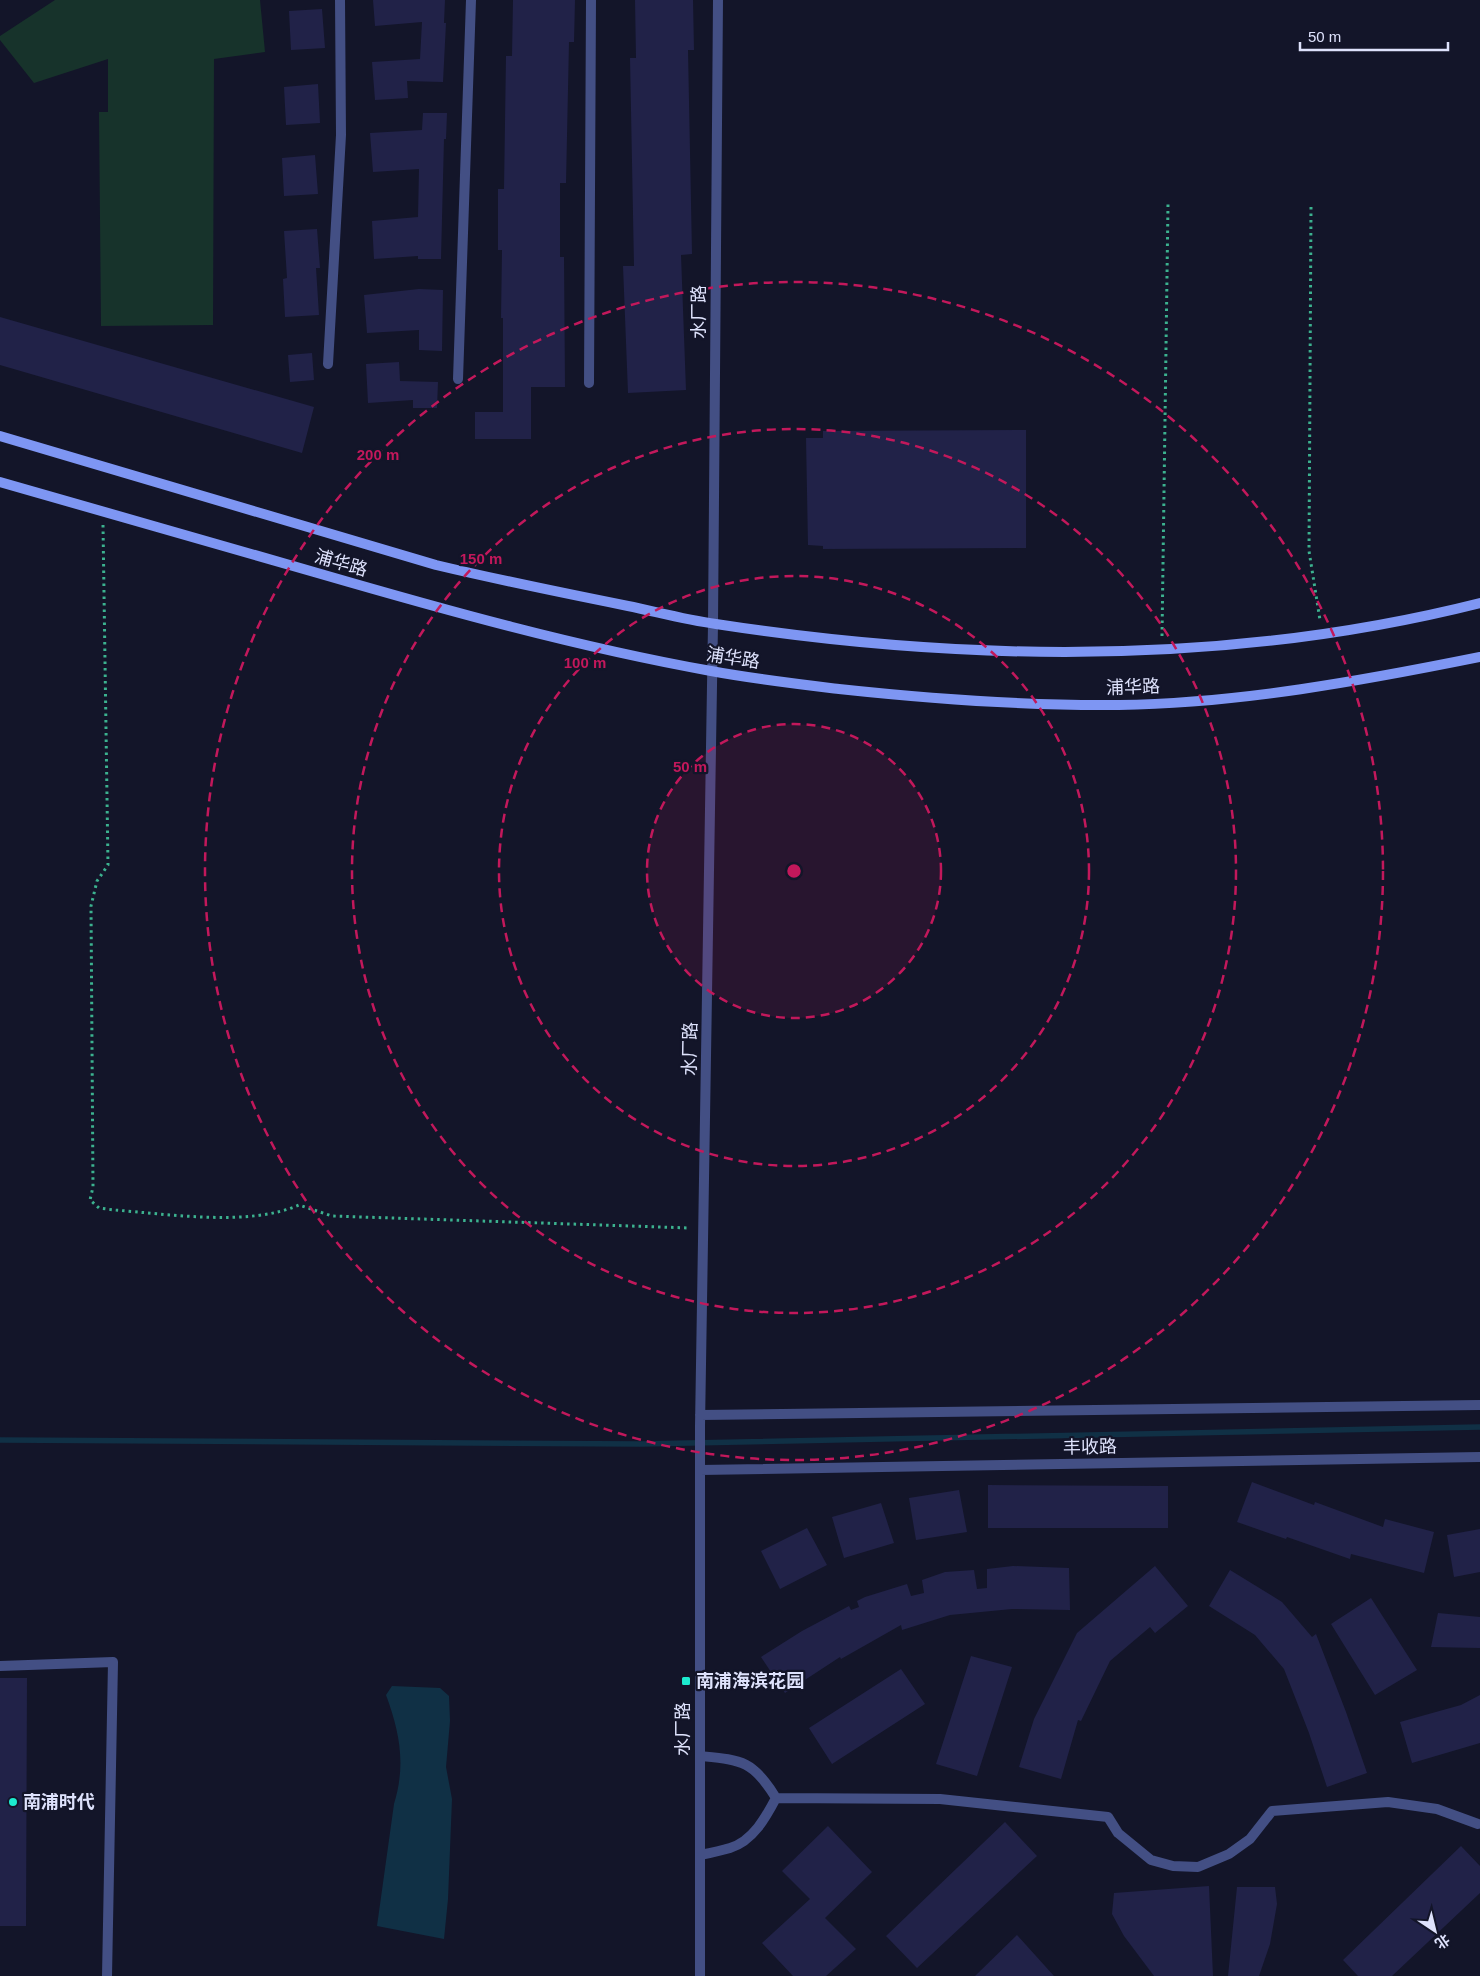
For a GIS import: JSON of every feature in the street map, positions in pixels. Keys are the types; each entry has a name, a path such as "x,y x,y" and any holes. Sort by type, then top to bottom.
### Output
{"main road":[{"name":"浦华路","path":"0,436 436,565 507,582 713,624 827,639 912,647 1050,653 1162,650 1250,644 1323,635 1425,617 1480,603"},
{"name":"浦华路","path":"0,482 452,612 563,641 712,672 893,695 985,702 1121,705 1253,696 1363,681 1480,657"}],"street":[{"path":"328,364 341,135 340,0"},
{"path":"458,379 470,0"},
{"path":"589,383 591,0"},
{"name":"水厂路","path":"700,1976 700,1415 713,624 718,0"},
{"path":"700,1415 1480,1405"},
{"name":"丰收路","path":"700,1470 1480,1456"},
{"path":"0,1666 112,1662 107,1976"},
{"path":"700,1756 729,1759 748,1765 764,1778 776,1798"},
{"path":"776,1798 940,1799 1108,1817 1118,1834 1151,1860 1173,1866 1198,1867 1229,1854 1250,1839 1272,1811 1388,1802 1437,1809 1478,1824"},
{"path":"700,1855 732,1848 745,1839 763,1822 776,1798"}],"path":[{"path":"1162,650 1168,204"},
{"path":"1311,206 1309,551 1323,635"},
{"path":"103,512 108,865 97,880 91,906 93,1187 90,1200 99,1208 114,1210 235,1218 284,1212 299,1205 332,1216 703,1229"}],"green space":[{"path":"55,0 260,0 265,52 214,59 213,325 101,326 99,112 108,112 108,59 34,83 0,40 0,36"}],"water":[{"path":"392,1686 440,1688 449,1696 450,1721 446,1767 452,1799 448,1899 444,1939 377,1926 394,1804 400,1776 398,1736 386,1695"}],"building":[{"path":"373,0 445,0 444,23 446,23 443,82 407,81 408,98 375,100 372,62 420,59 422,22 375,26"},
{"path":"513,0 575,0 574,42 569,42 566,183 560,183 560,257 564,257 565,387 531,387 531,439 475,439 475,412 503,412 502,250 498,250 498,189 504,189 506,56 512,56"},
{"path":"635,0 693,0 694,50 688,50 692,254 681,255 686,390 628,393 623,266 634,266 630,58 636,58"},
{"path":"322,9 325,48 291,50 289,11"},
{"path":"318,84 320,123 286,125 284,87"},
{"path":"423,113 447,113 446,139 444,139 441,259 418,259 418,256 374,259 372,221 418,217 419,169 373,172 370,133 422,130"},
{"path":"315,155 318,194 284,196 282,158"},
{"path":"317,229 320,268 316,268 319,315 285,317 283,279 287,278 284,231"},
{"path":"419,289 443,290 442,351 419,350 419,330 367,333 364,295"},
{"path":"0,317 314,407 302,453 0,365"},
{"path":"312,353 314,380 290,382 288,355"},
{"path":"399,362 400,381 438,382 437,408 413,408 413,400 368,403 366,364"},
{"path":"1026,430 1026,548 823,549 823,546 808,545 806,438 823,438 823,431"},
{"path":"1252,1482 1314,1505 1315,1502 1383,1527 1385,1519 1434,1532 1424,1573 1351,1554 1350,1559 1237,1522"},
{"path":"988,1485 1168,1486 1168,1528 988,1528"},
{"path":"959,1490 967,1532 916,1540 909,1498"},
{"path":"881,1503 894,1543 844,1558 832,1517"},
{"path":"807,1528 827,1565 780,1589 761,1551"},
{"path":"1480,1529 1480,1572 1454,1577 1447,1535"},
{"path":"1013,1566 1069,1568 1070,1610 1012,1609 950,1615 902,1630 901,1625 841,1659 840,1657 785,1693 761,1657 802,1631 849,1606 851,1610 859,1607 857,1601 865,1597 907,1584 911,1596 924,1593 922,1580 945,1572 974,1570 977,1589 987,1588 987,1569"},
{"path":"1155,1566 1188,1606 1155,1633 1150,1627 1110,1661 1081,1721 1078,1720 1061,1779 1019,1767 1034,1719 1077,1633"},
{"path":"1230,1570 1282,1602 1312,1637 1316,1634 1367,1773 1327,1787 1309,1733 1284,1669 1255,1635 1209,1606"},
{"path":"1371,1598 1417,1670 1375,1695 1331,1624"},
{"path":"1438,1613 1480,1617 1480,1648 1431,1647"},
{"path":"971,1656 1012,1667 977,1776 936,1764"},
{"path":"901,1669 925,1704 832,1764 809,1728"},
{"name":"南浦时代","path":"0,1678 27,1678 26,1926 0,1926"},
{"path":"1480,1695 1480,1743 1412,1763 1400,1722 1461,1705"},
{"path":"1005,1822 1037,1856 917,1968 886,1936"},
{"path":"828,1826 872,1872 825,1918 856,1949 826,1976 793,1976 762,1943 810,1899 782,1871"},
{"path":"1461,1846 1480,1866 1480,1893 1392,1976 1358,1976 1343,1960"},
{"path":"1209,1886 1213,1976 1154,1976 1124,1936 1112,1914 1114,1893"},
{"path":"1237,1887 1275,1887 1277,1904 1270,1944 1259,1976 1228,1976"},
{"path":"1017,1935 1054,1976 975,1976"}],"waterway":[{"path":"0,1440 640,1444 1480,1427"}],"place":[{"name":"南浦海滨花园","path":"686,1681"},
{"name":"南浦时代","path":"13,1802"}]}
